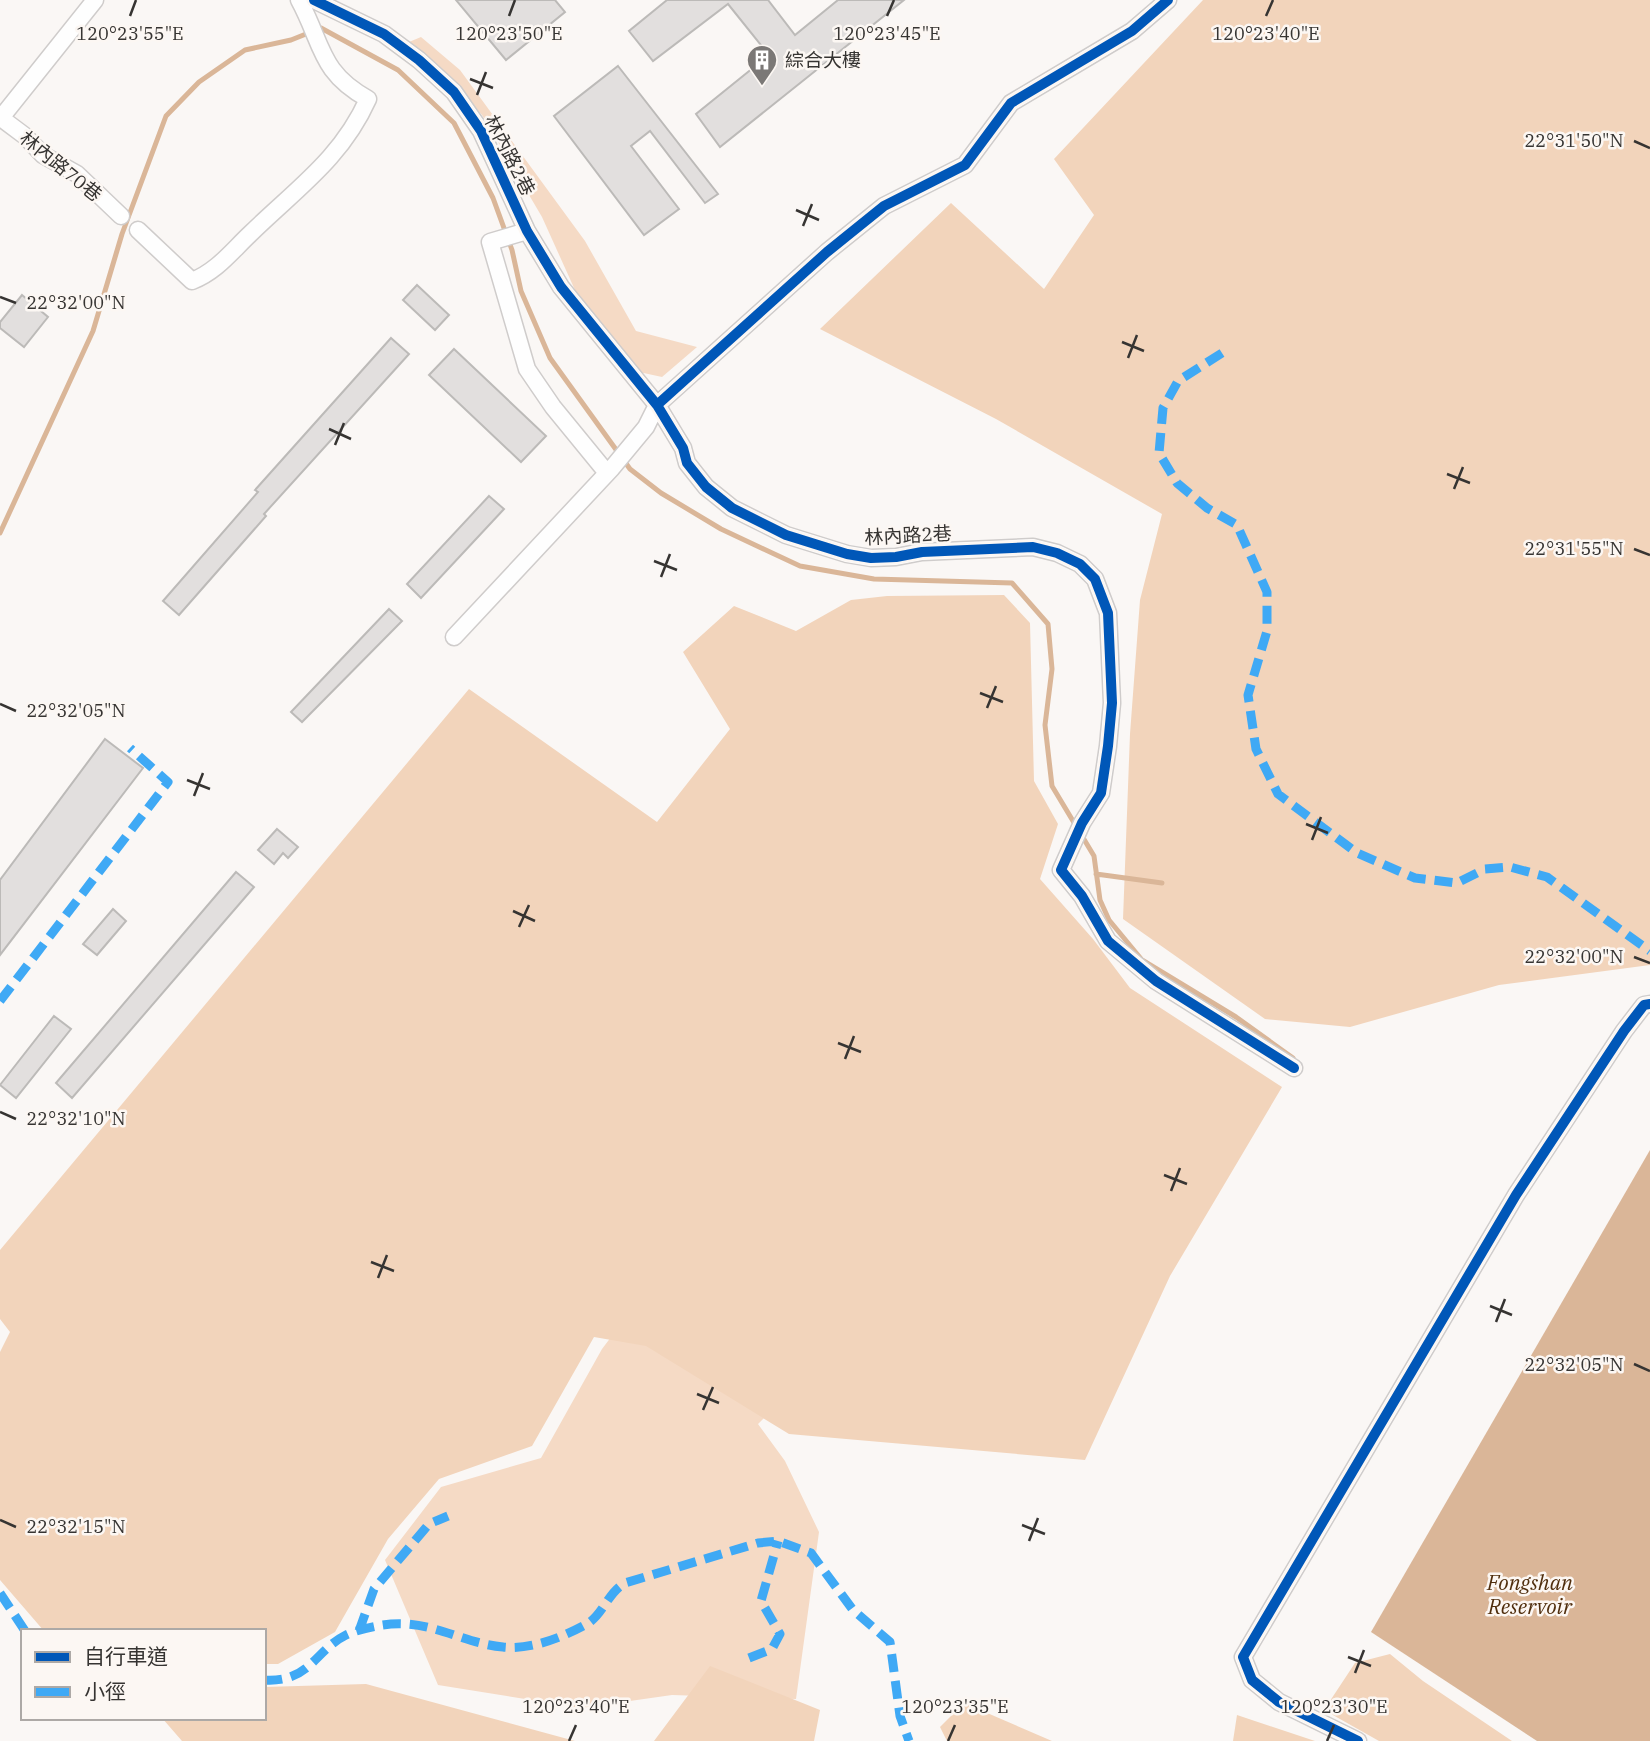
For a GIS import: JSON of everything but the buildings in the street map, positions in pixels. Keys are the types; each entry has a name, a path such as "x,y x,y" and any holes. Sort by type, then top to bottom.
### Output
{"street":[{"name":"林內路70巷","path":"96,0 0,118 25,136 43,155 77,174 121,216"},
{"path":"454,637 610,470 646,427 657,405 757,315 884,206 965,165 1011,103 1132,31 1168,0"},
{"path":"138,230 192,281 210,274 250,233 299,192 355,129 369,99 348,87 325,62 306,3"},
{"name":"林內路2巷","path":"306,3 384,34 454,92 481,131 527,231 561,287 657,405 683,447 687,463 706,487 732,508 786,535 846,554 871,558 978,548 1033,547 1057,553 1080,564 1095,579 1108,613 1112,703 1106,758 1101,793 1082,823 1061,870 1082,896 1108,941 1156,981 1294,1068"},
{"path":"527,231 490,242 527,369 553,407 610,470"},
{"path":"1358,1741 1279,1702 1252,1680 1243,1657 1516,1195 1624,1031 1644,1005 1650,1004"}],"shaded area":[{"path":"1203,0 1650,0 1650,965 1499,985 1350,1027 1265,1019 1123,919 1130,734 1140,600 1162,514 996,419 820,329 951,203 1044,289 1094,215 1054,159"},
{"path":"421,37 460,70 585,241 636,331 697,347 662,377 639,372 584,310 542,217 482,115 446,74 409,42"},
{"path":"1004,595 1030,623 1034,781 1058,824 1040,879 1093,939 1130,988 1282,1087 1170,1276 1085,1460 789,1434 646,1346 594,1337 532,1446 439,1479 388,1539 335,1632 278,1664 266,1664 266,1629 42,1629 0,1580 0,1352 10,1332 0,1319 0,1250 469,689 657,822 730,729 683,652 734,606 796,631 851,600 887,596"},
{"path":"670,1259 801,1381 758,1424 785,1461 819,1532 796,1699 672,1695 581,1708 438,1685 385,1560 441,1487 541,1458 602,1349"},
{"path":"1390,1654 1423,1681 1512,1741 1379,1741 1324,1710 1355,1663"},
{"path":"710,1666 820,1710 814,1741 654,1741"},
{"path":"366,1684 575,1741 182,1741 164,1720 266,1720 266,1687"},
{"path":"964,1703 1052,1741 947,1741 940,1727"},
{"path":"1237,1715 1315,1741 1233,1741"}],"water":[{"name":"Fongshan Reservoir","path":"1650,1150 1650,1741 1537,1741 1371,1632"}],"waterway":[{"path":"0,533 93,331 122,234 166,116 199,82 245,50 291,40 321,28 398,70 454,123 493,198 512,250 521,291 550,358 630,469 661,493 721,529 800,566 874,579 1012,583 1048,624 1052,669 1045,725 1052,786 1094,856 1100,900 1109,920 1142,960 1236,1017 1293,1058"},
{"path":"1096,874 1162,883"}],"marked path":[{"path":"1222,353 1178,381 1163,408 1159,453 1177,483 1207,508 1237,525 1267,592 1267,631 1248,695 1256,749 1278,794 1357,853 1415,878 1457,883 1485,869 1510,867 1547,877 1650,951"},
{"path":"0,1001 168,782 130,748"},
{"path":"359,1631 374,1589 429,1524 448,1516"},
{"path":"749,1658 772,1649 780,1634 761,1601 778,1541"},
{"path":"266,1680 292,1676 310,1665 346,1635 377,1626 412,1624 503,1647 524,1647 545,1642 591,1621 625,1583 758,1543 778,1541 811,1553 853,1610 890,1642 900,1716 909,1741"},
{"path":"0,1593 24,1629"}],"cycle path":[{"path":"314,0 384,34 419,60 454,92 481,131 527,231 561,287 657,405 827,252 884,206 965,165 1011,103 1132,31 1168,0"},
{"path":"657,405 683,448 687,463 706,487 732,508 786,535 847,554 871,558 922,552 1033,547 1057,553 1080,564 1095,579 1108,613 1112,703 1108,746 1101,793 1082,823 1061,870 1082,896 1108,941 1156,981 1294,1068"},
{"path":"1358,1741 1279,1702 1252,1680 1243,1657 1516,1195 1624,1031 1644,1005 1650,1004"}],"place":[{"name":"綜合大樓","path":"762,87"}]}
